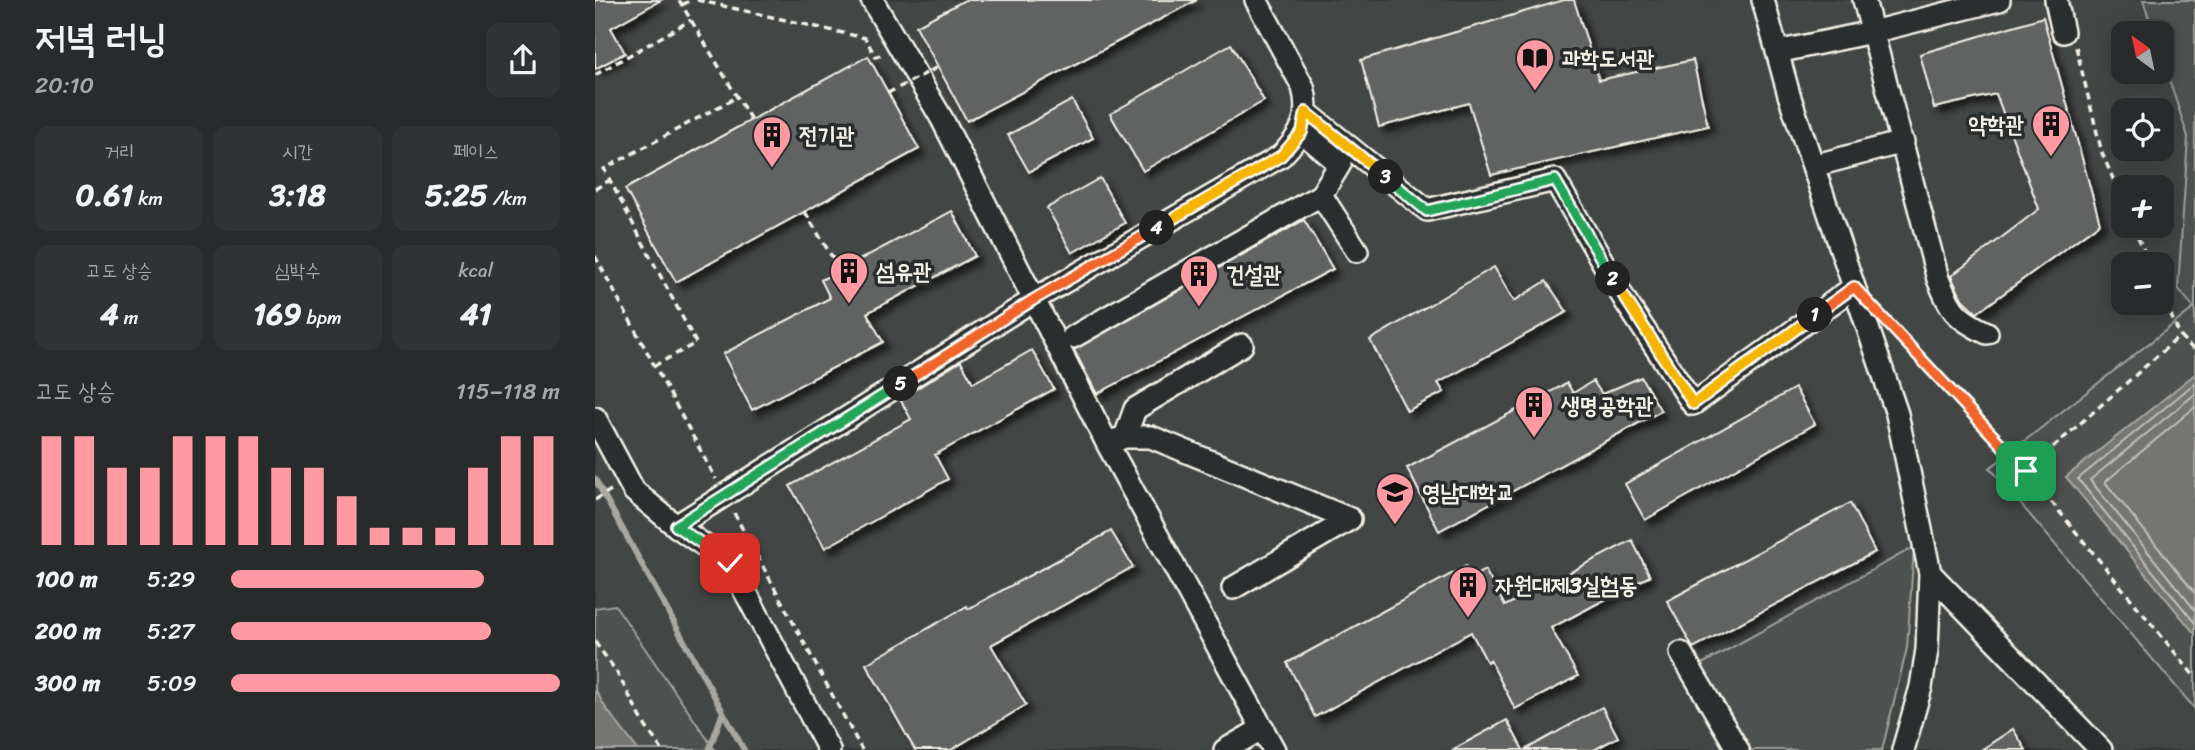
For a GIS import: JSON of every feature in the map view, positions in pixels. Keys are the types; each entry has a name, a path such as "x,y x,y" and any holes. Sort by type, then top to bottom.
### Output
{"street":[{"path":"872,0 942,119 1033,300 1116,440 1274,750"},
{"path":"676,526 1033,300 1281,156 1304,122 1303,88 1256,0"},
{"path":"1763,0 1789,95 1896,415 1930,573 1927,650 1921,687 1903,750"},
{"path":"1864,0 1938,279 1949,304 1963,322 1987,334"},
{"path":"1777,52 1872,32 1999,0"},
{"path":"2056,0 2068,35"},
{"path":"1073,337 1321,195 1340,164 1304,122"},
{"path":"1304,122 1427,211 1555,180 1626,302 1693,404 1854,287"},
{"path":"1813,166 1903,142"},
{"path":"1321,195 1357,251"},
{"path":"1116,440 1135,409 1242,345"},
{"path":"595,418 634,491 676,526 730,563 829,750"},
{"path":"1116,440 1137,435 1151,438 1350,519 1233,588"},
{"path":"1930,573 2101,750"},
{"path":"1681,653 1738,750"},
{"path":"1225,750 1263,728"}],"path":[{"path":"679,0 751,120"},
{"path":"683,5 691,0"},
{"path":"697,0 865,37 876,57 883,53"},
{"path":"595,75 691,20"},
{"path":"2068,35 2102,153 2111,175"},
{"path":"888,93 938,67"},
{"path":"655,366 697,343 604,169 737,97"},
{"path":"595,189 610,180"},
{"path":"805,212 840,270"},
{"path":"2171,315 2180,336 2195,351"},
{"path":"1882,318 2026,471 2195,677"},
{"path":"2026,471 2180,336"},
{"path":"595,500 615,488"},
{"path":"595,642 616,671 646,727 662,750"}],"shaded area":[{"name":"영남대학교","path":"595,0 2195,0 2195,750 595,750"},
{"path":"2143,0 2195,0 2195,709 1990,468 2194,308 2178,288 2188,137 2171,84 2174,84 2174,21 2150,21"},
{"path":"1914,547 1907,648 1882,750 1749,750 1700,665"},
{"path":"615,605 715,750 595,750 595,608"}],"water":[{"path":"2195,374 2195,634 2066,477"},
{"path":"595,689 605,707 638,750 595,750"}],"building":[{"path":"595,0 661,0 611,28 625,53 595,69"},
{"path":"965,0 1197,0 967,121 916,26"},
{"name":"과학도서관","path":"1564,0 1574,0 1599,80 1693,60 1708,126 1491,175 1469,103 1379,127 1361,60"},
{"name":"약학관","path":"2043,17 2100,223 1977,313 1962,299 1951,276 2039,209 1996,94 1934,108 1920,54"},
{"path":"1231,44 1264,101 1143,171 1110,114"},
{"name":"전기관","path":"868,56 919,149 676,282 625,189"},
{"path":"1072,100 1093,138 1029,172 1008,135"},
{"path":"1100,178 1125,223 1072,253 1047,208"},
{"name":"섬유관","path":"952,211 975,256 867,313 883,342 752,410 723,354 830,298 821,280"},
{"name":"건설관","path":"1304,220 1333,269 1097,394 1074,350"},
{"path":"1494,267 1514,301 1546,281 1567,312 1438,383 1444,392 1407,411 1370,340"},
{"path":"1032,350 1054,389 935,455 948,479 825,548 790,486 911,419 900,399 961,361 973,383"},
{"name":"생명공학관","path":"1641,377 1661,411 1439,531 1407,468 1567,383 1573,393 1593,381 1602,394"},
{"path":"1795,388 1815,424 1645,520 1625,484"},
{"path":"1850,503 1875,552 1693,648 1667,601"},
{"path":"1111,531 1133,567 991,645 1026,705 951,750 915,750 866,664 967,606 968,609"},
{"name":"자원대제3실험동","path":"1632,540 1650,576 1551,628 1578,676 1515,709 1490,660 1487,662 1471,632 1315,717 1287,663 1466,566 1472,577 1485,570 1505,606"},
{"path":"1602,707 1618,737 1594,750 1525,750"},
{"path":"1507,720 1523,750 1452,750"},
{"path":"2013,729 2026,750 1981,750"}],"waterway":[{"path":"595,479 744,750"},
{"path":"709,750 723,712"}],"place":[{"name":"과학도서관","path":"1535,92"},
{"name":"약학관","path":"2051,158"},
{"name":"전기관","path":"772,169"},
{"name":"섬유관","path":"849,305"},
{"name":"건설관","path":"1199,308"},
{"name":"생명공학관","path":"1534,439"},
{"name":"영남대학교","path":"1395,526"},
{"name":"자원대제3실험동","path":"1468,619"}],"route":[{"path":"730,563 676,526 1033,300 1281,156 1302,132 1306,112 1427,211 1555,180 1626,302 1693,404 1854,287 2026,471"}]}
